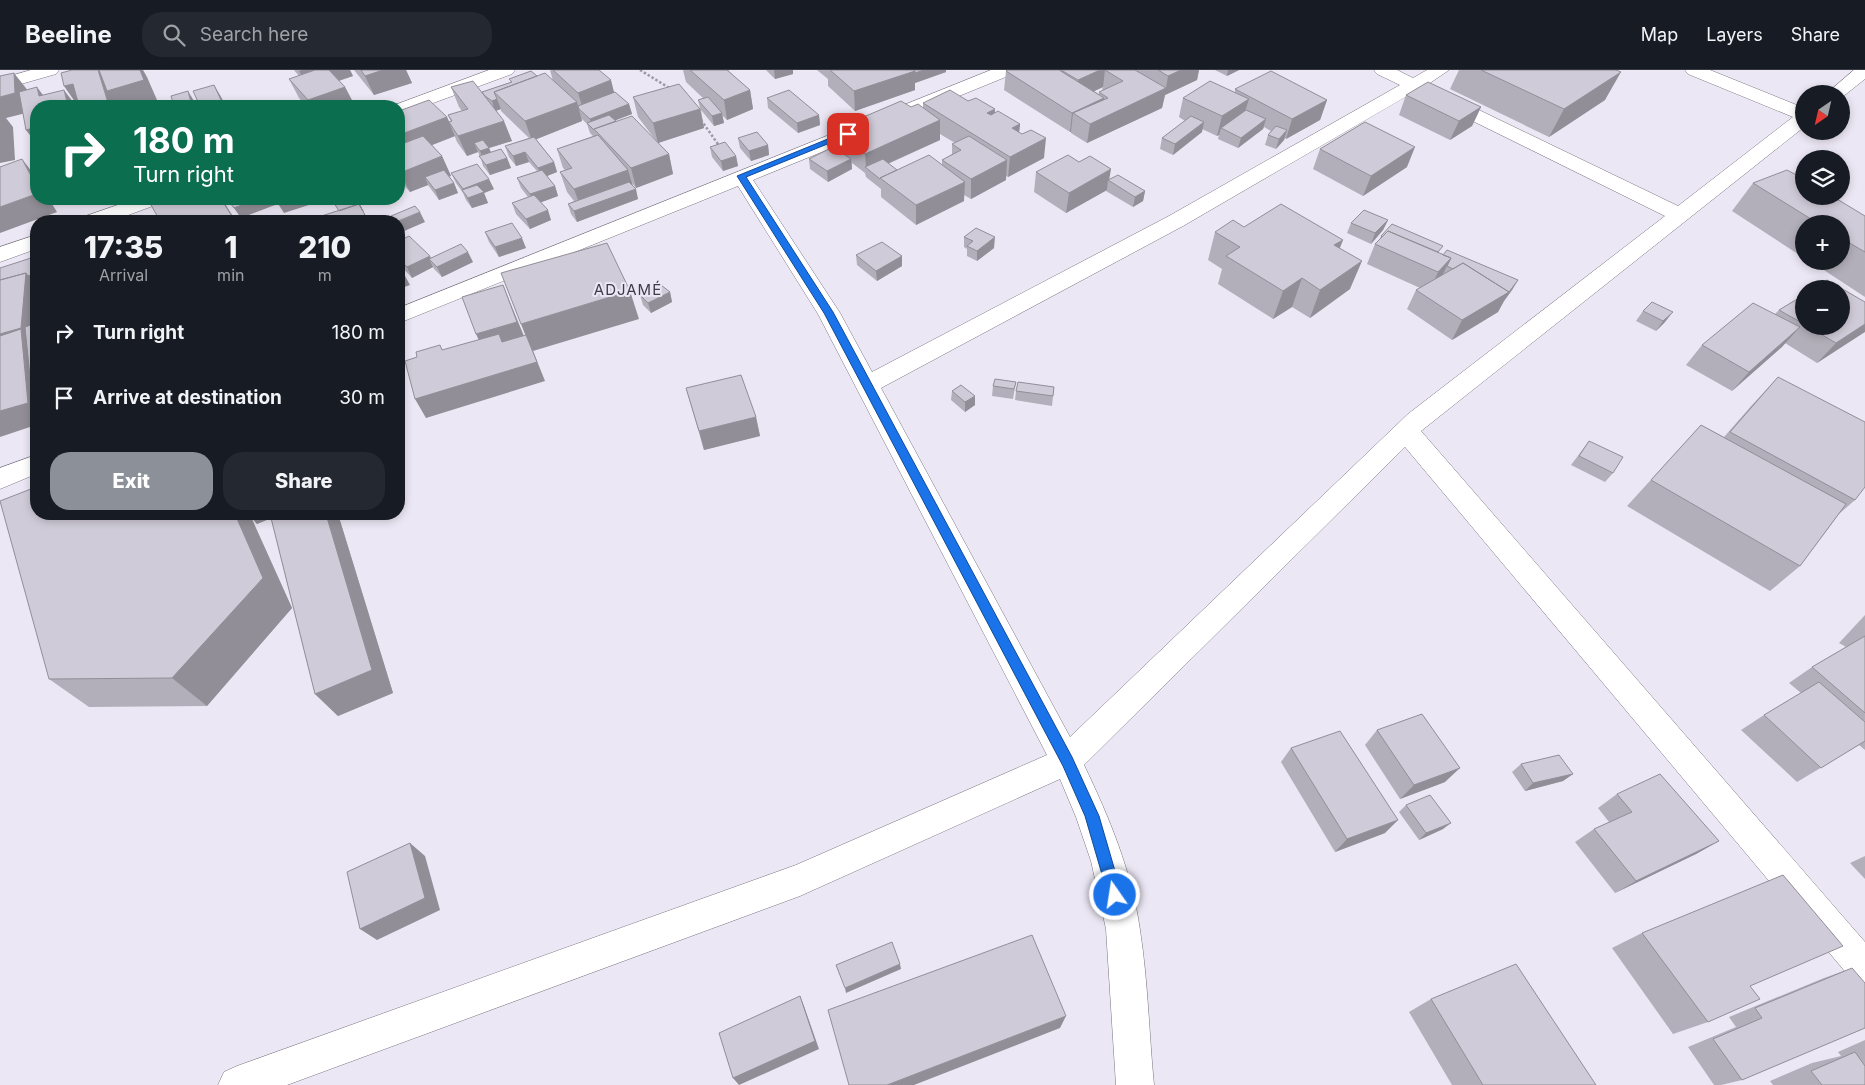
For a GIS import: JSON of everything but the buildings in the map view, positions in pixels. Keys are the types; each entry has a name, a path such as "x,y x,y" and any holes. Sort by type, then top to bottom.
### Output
{"street":[{"path":"0,85 50,70"},
{"path":"405,107 506,70"},
{"path":"405,314 1007,70"},
{"path":"1383,70 1680,215"},
{"path":"867,385 1176,221 1440,70"},
{"path":"1694,70 1795,113"},
{"path":"1846,85 1865,70"},
{"path":"237,1085 800,880 1068,762 1417,420 1795,124"},
{"path":"741,176 829,312 1068,762 1092,816 1107,861 1123,928 1135,1085"},
{"path":"110,215 137,205"},
{"path":"0,255 30,244"},
{"path":"1406,431 1865,969"},
{"path":"0,479 30,466"}],"path":[{"path":"640,70 677,93"},
{"path":"696,113 741,176"}],"district":[{"name":"ADJAMÉ","path":"628,290"}],"route":[{"path":"848,134 741,176 829,312 1068,762 1092,816 1107,861 1115,895"}]}
